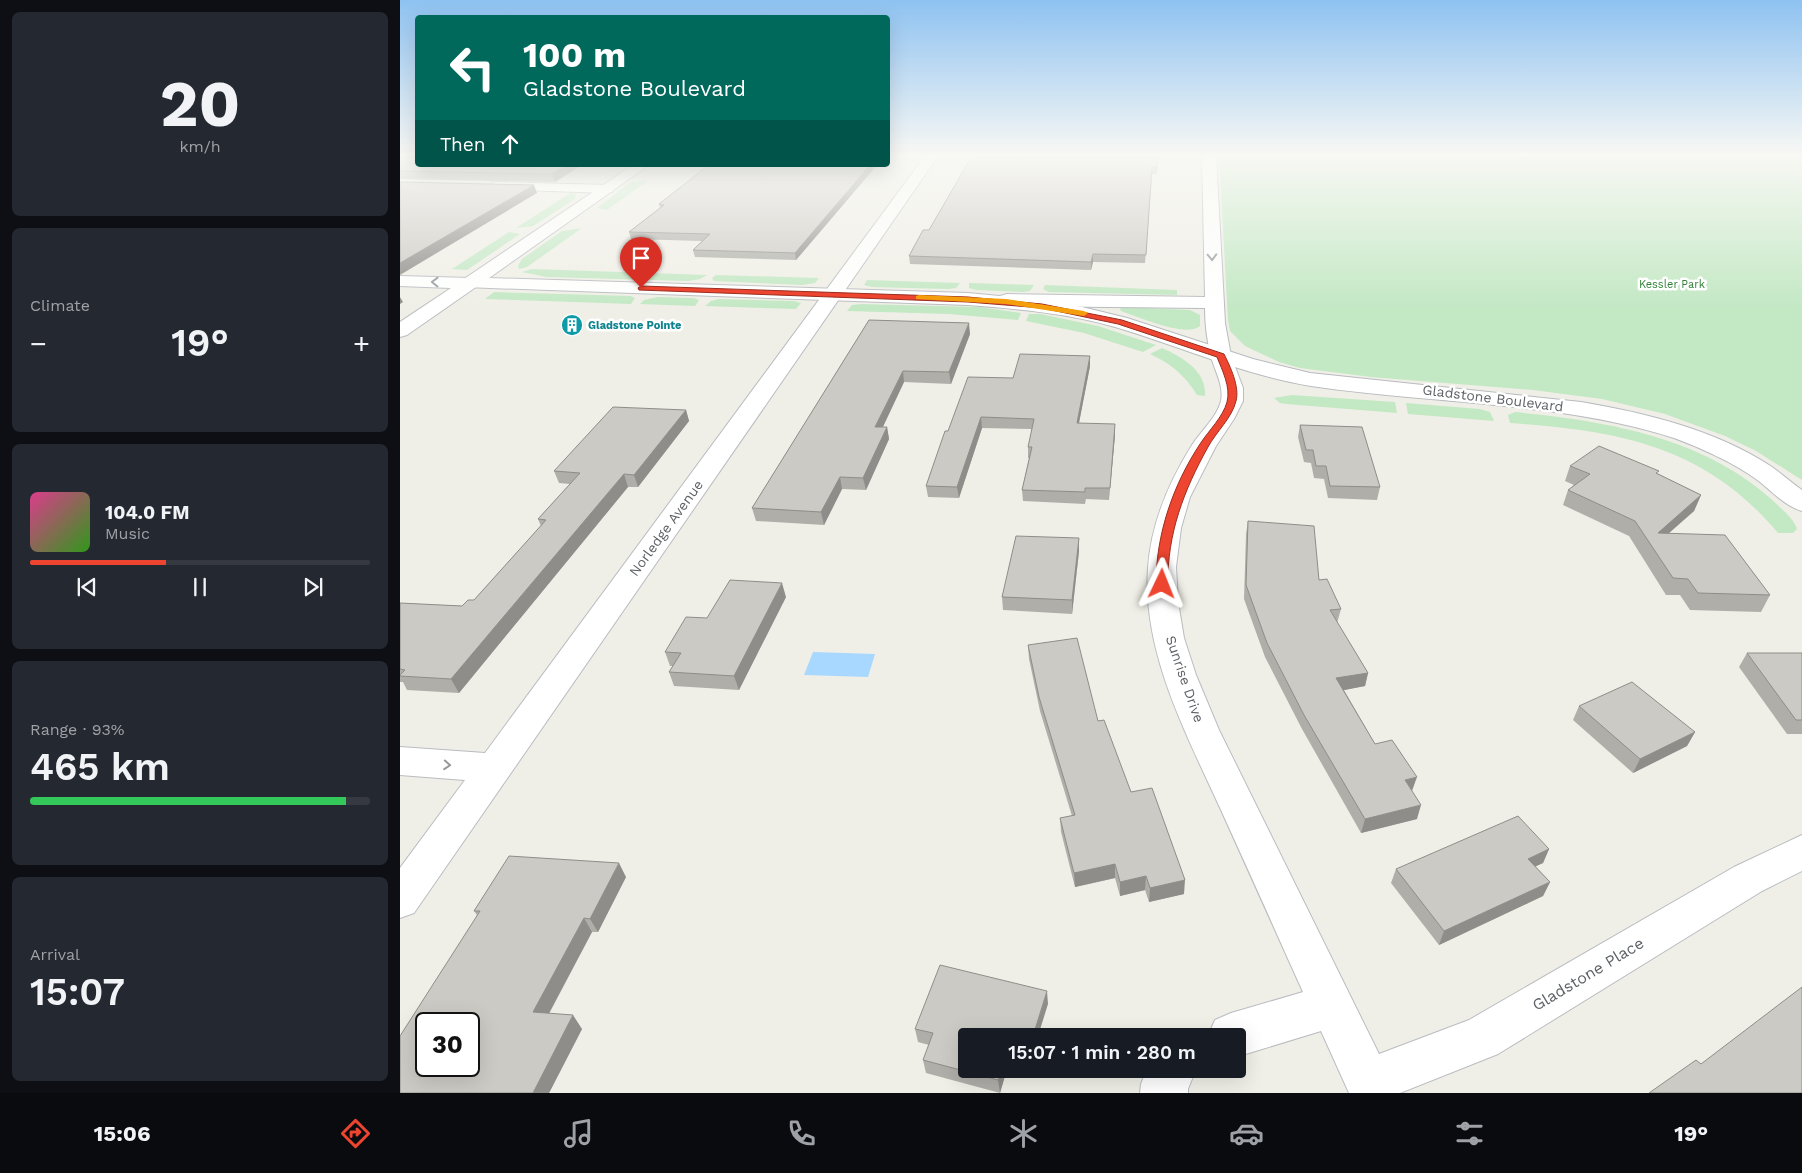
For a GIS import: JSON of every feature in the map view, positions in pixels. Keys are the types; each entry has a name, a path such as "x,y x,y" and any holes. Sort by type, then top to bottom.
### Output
{"street":[{"path":"400,331 581,207"},
{"name":"Norledge Avenue","path":"400,900 896,207"},
{"name":"Sunrise Drive","path":"1211,207 1214,304 1221,356 1232,388 1232,401 1223,419 1204,445 1177,497 1168,528 1162,567 1164,611 1169,638 1180,675 1202,730 1370,1088"},
{"path":"400,281 968,299 1214,304"},
{"name":"Gladstone Boulevard","path":"968,299 1042,306 1082,313 1120,322 1275,372 1310,379 1581,408 1648,423 1684,434 1726,452 1764,472 1802,503"},
{"path":"400,762 494,768"},
{"name":"Gladstone Place","path":"1370,1088 1482,1038 1748,879 1802,852"},
{"path":"1246,1032 1332,1006"},
{"path":"1164,1093 1164,1084 1168,1078"}],"green space":[{"path":"548,207 563,207 533,226 516,228"},
{"path":"598,207 611,207 607,210 597,208"},
{"name":"Kessler Park","path":"1222,207 1802,207 1802,480 1756,451 1725,436 1665,414 1602,399 1533,390 1371,377 1300,368 1279,362 1245,346 1230,331"},
{"path":"582,228 527,267 519,269 518,266 522,259 562,231"},
{"path":"509,232 520,234 467,270 452,269"},
{"path":"532,269 707,275 700,279 688,281 546,277 522,272"},
{"path":"716,275 819,278 815,283 802,285 714,281 712,278"},
{"path":"867,280 960,283 956,288 948,289 872,287 864,285"},
{"path":"969,283 1034,285 1030,291 1023,292 976,290 969,288"},
{"path":"1045,285 1177,290 1177,295 1049,292 1043,289"},
{"path":"494,292 631,296 635,298 631,304 485,299"},
{"path":"657,297 694,298 699,300 695,306 640,304 644,300"},
{"path":"719,299 794,301 801,303 796,309 705,306 711,301"},
{"path":"852,305 979,307 1021,313 1018,320 949,314 847,311"},
{"path":"1121,307 1190,310 1200,315 1200,326 1184,330 1174,328 1123,312 1120,310"},
{"path":"1029,314 1040,314 1098,326 1156,345 1143,352 1084,333 1026,321"},
{"path":"1162,348 1185,361 1198,372 1205,387 1205,396 1197,395 1177,371 1150,354"},
{"path":"1292,395 1395,402 1397,413 1286,404 1280,403 1274,398"},
{"path":"1406,403 1480,409 1490,412 1494,421 1408,414"},
{"path":"1515,412 1617,427 1650,435 1682,446 1713,460 1743,477 1781,508 1793,521 1797,529 1793,533 1778,533 1750,503 1720,480 1689,462 1657,448 1623,438 1587,431 1510,423 1508,415"}],"water":[{"path":"813,652 875,654 868,677 804,675"}],"building":[{"path":"400,207 496,207 400,263"},
{"path":"661,207 834,207 795,253 693,250 710,234 629,232"},
{"path":"942,207 1149,207 1146,255 1093,254 1091,262 909,256 923,230 929,230"},
{"path":"869,320 969,323 949,372 903,371 875,427 887,427 863,478 840,477 821,512 752,508"},
{"path":"1020,354 1090,356 1077,423 1115,424 1110,488 1085,488 1085,492 1022,490 1032,447 1028,447 1034,419 981,417 957,487 926,486 945,431 948,431 968,377 1013,378"},
{"path":"613,407 686,410 634,475 624,474 451,679 400,676 405,670 400,669 400,603 462,606 468,600 474,600 546,520 538,519 580,473 554,471"},
{"path":"1300,425 1362,427 1380,487 1330,486 1326,466 1316,466 1313,450 1306,450"},
{"path":"1599,446 1659,471 1656,473 1701,495 1658,533 1725,535 1770,595 1698,593 1688,579 1673,578 1635,521 1568,490 1590,474 1570,466"},
{"path":"1248,521 1314,526 1319,580 1327,579 1341,609 1330,610 1368,673 1336,678 1375,744 1392,740 1417,777 1405,780 1421,805 1365,819 1304,715 1267,643 1246,585"},
{"path":"1016,536 1079,538 1072,600 1002,597"},
{"path":"730,580 782,583 734,676 669,672 681,653 665,652 686,617 707,618"},
{"path":"1077,638 1098,721 1104,720 1131,792 1152,788 1185,880 1150,888 1146,876 1120,882 1115,864 1074,873 1060,818 1075,815 1039,697 1028,645"},
{"path":"1747,653 1802,653 1802,720 1796,720"},
{"path":"1632,682 1695,732 1640,759 1579,706"},
{"path":"1518,816 1549,849 1528,859 1550,882 1444,931 1396,869"},
{"path":"509,856 619,863 590,919 584,918 533,1012 573,1015 533,1093 400,1093 400,1036 415,1013 415,1077 480,1077 480,1012 415,1012 480,911 474,911"},
{"path":"940,965 1047,991 1035,1028 958,1028 958,1069 923,1060 933,1033 915,1029"},
{"path":"1802,987 1802,1093 1649,1093 1696,1060 1701,1064"}],"slow traffic":[{"path":"919,298 1006,302 1084,313"}],"place":[{"name":"Gladstone Pointe","path":"572,325"}],"route":[{"path":"641,288 968,299 1042,306 1120,322 1221,356 1232,388 1232,401 1223,419 1204,445 1177,497 1168,528 1162,567 1162,584"}]}
